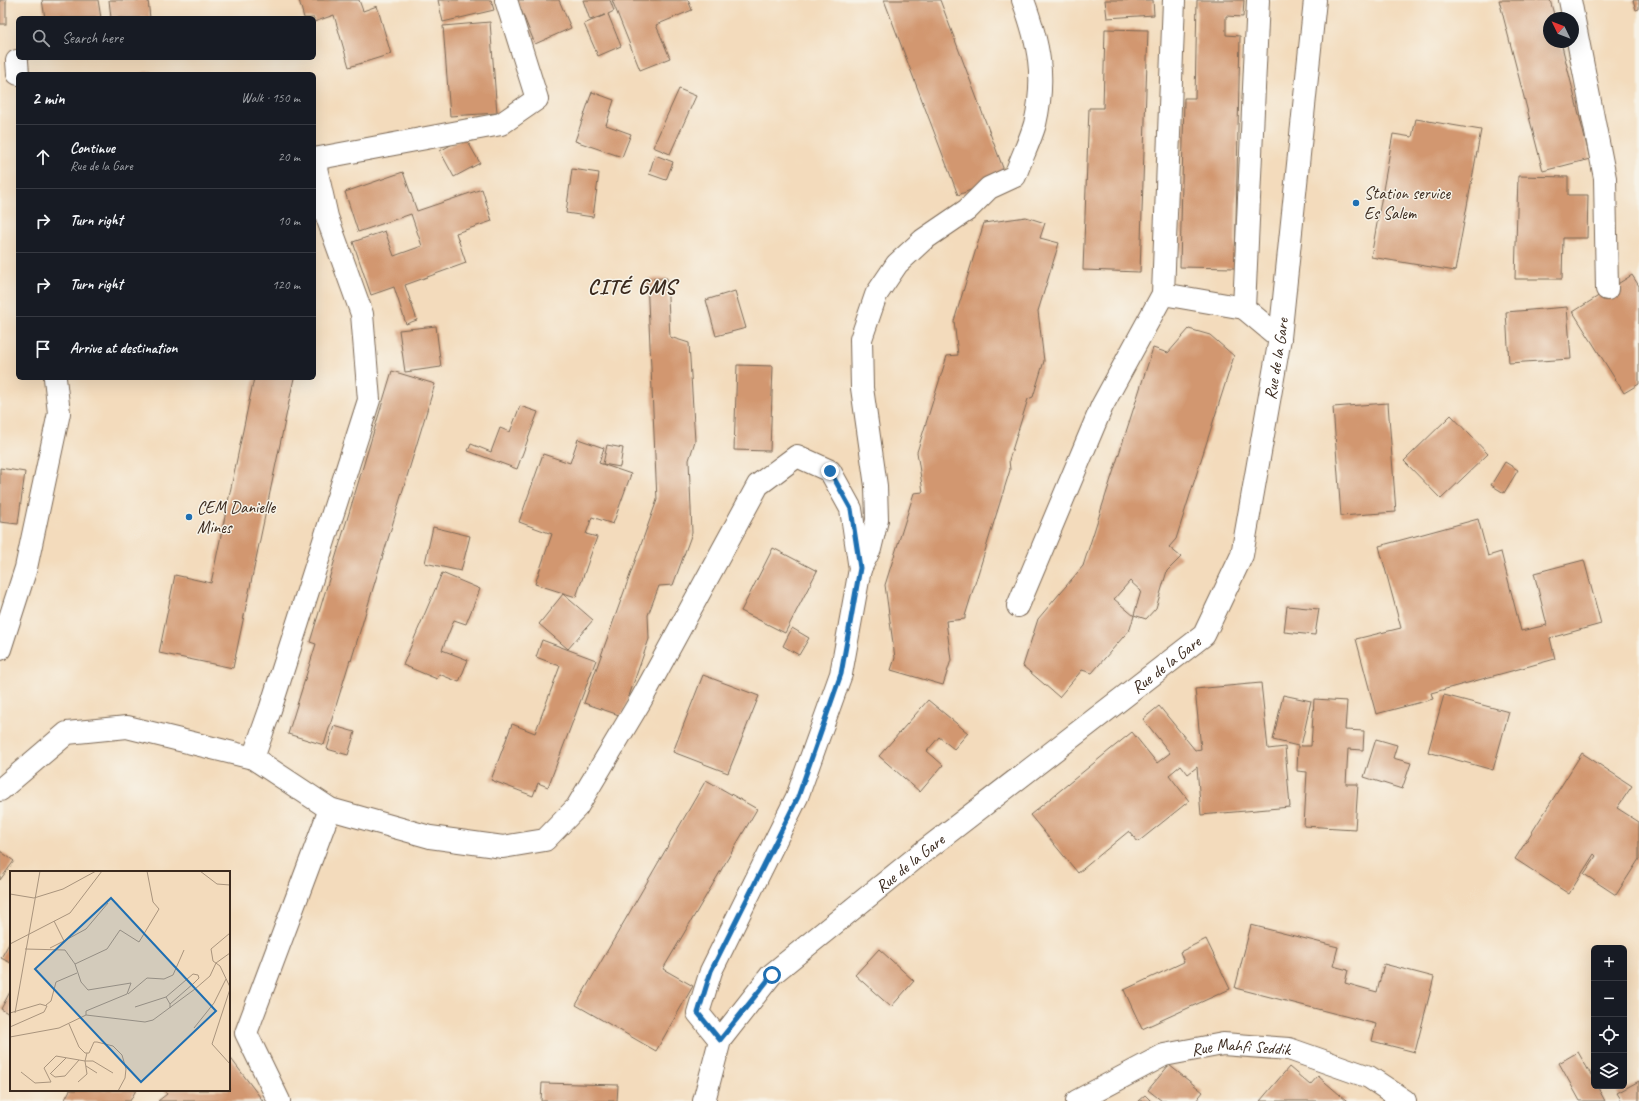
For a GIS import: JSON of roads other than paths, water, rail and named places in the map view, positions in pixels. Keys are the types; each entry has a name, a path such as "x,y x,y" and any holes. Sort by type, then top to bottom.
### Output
{"street":[{"path":"316,159 501,124 537,99 506,0"},
{"path":"720,1040 698,1013 711,971 798,797 841,674 860,568 870,549 877,520 876,486 862,388 862,339 876,295 897,264 923,240 967,210 989,188 1015,176 1034,124 1041,76 1035,33 1023,0"},
{"path":"1018,606 1102,406 1163,294 1174,0"},
{"path":"1244,308 1258,0"},
{"name":"Rue de la Gare","path":"704,1101 720,1040 772,975 929,848 1204,635 1242,555 1280,338 1315,0"},
{"path":"1570,0 1605,178 1607,289"},
{"path":"253,758 270,710 369,400 362,314 327,217 316,168"},
{"path":"1163,294 1244,308 1280,338"},
{"path":"0,649 26,568 59,413 55,380"},
{"path":"0,790 67,733 127,727 253,758 330,810 430,838 503,847 545,840 577,807 633,714 758,485 797,456 830,471 851,509 860,568"},
{"path":"280,1101 246,1033 330,810"},
{"name":"Rue Mahfi Seddik","path":"1077,1101 1164,1055 1223,1044 1289,1049 1369,1076 1405,1101"}],"place":[{"name":"Station service Es Salem","path":"1356,203"},
{"name":"CEM Danielle Mines","path":"189,517"}],"district":[{"name":"CITÉ GMS","path":"632,287"}]}
